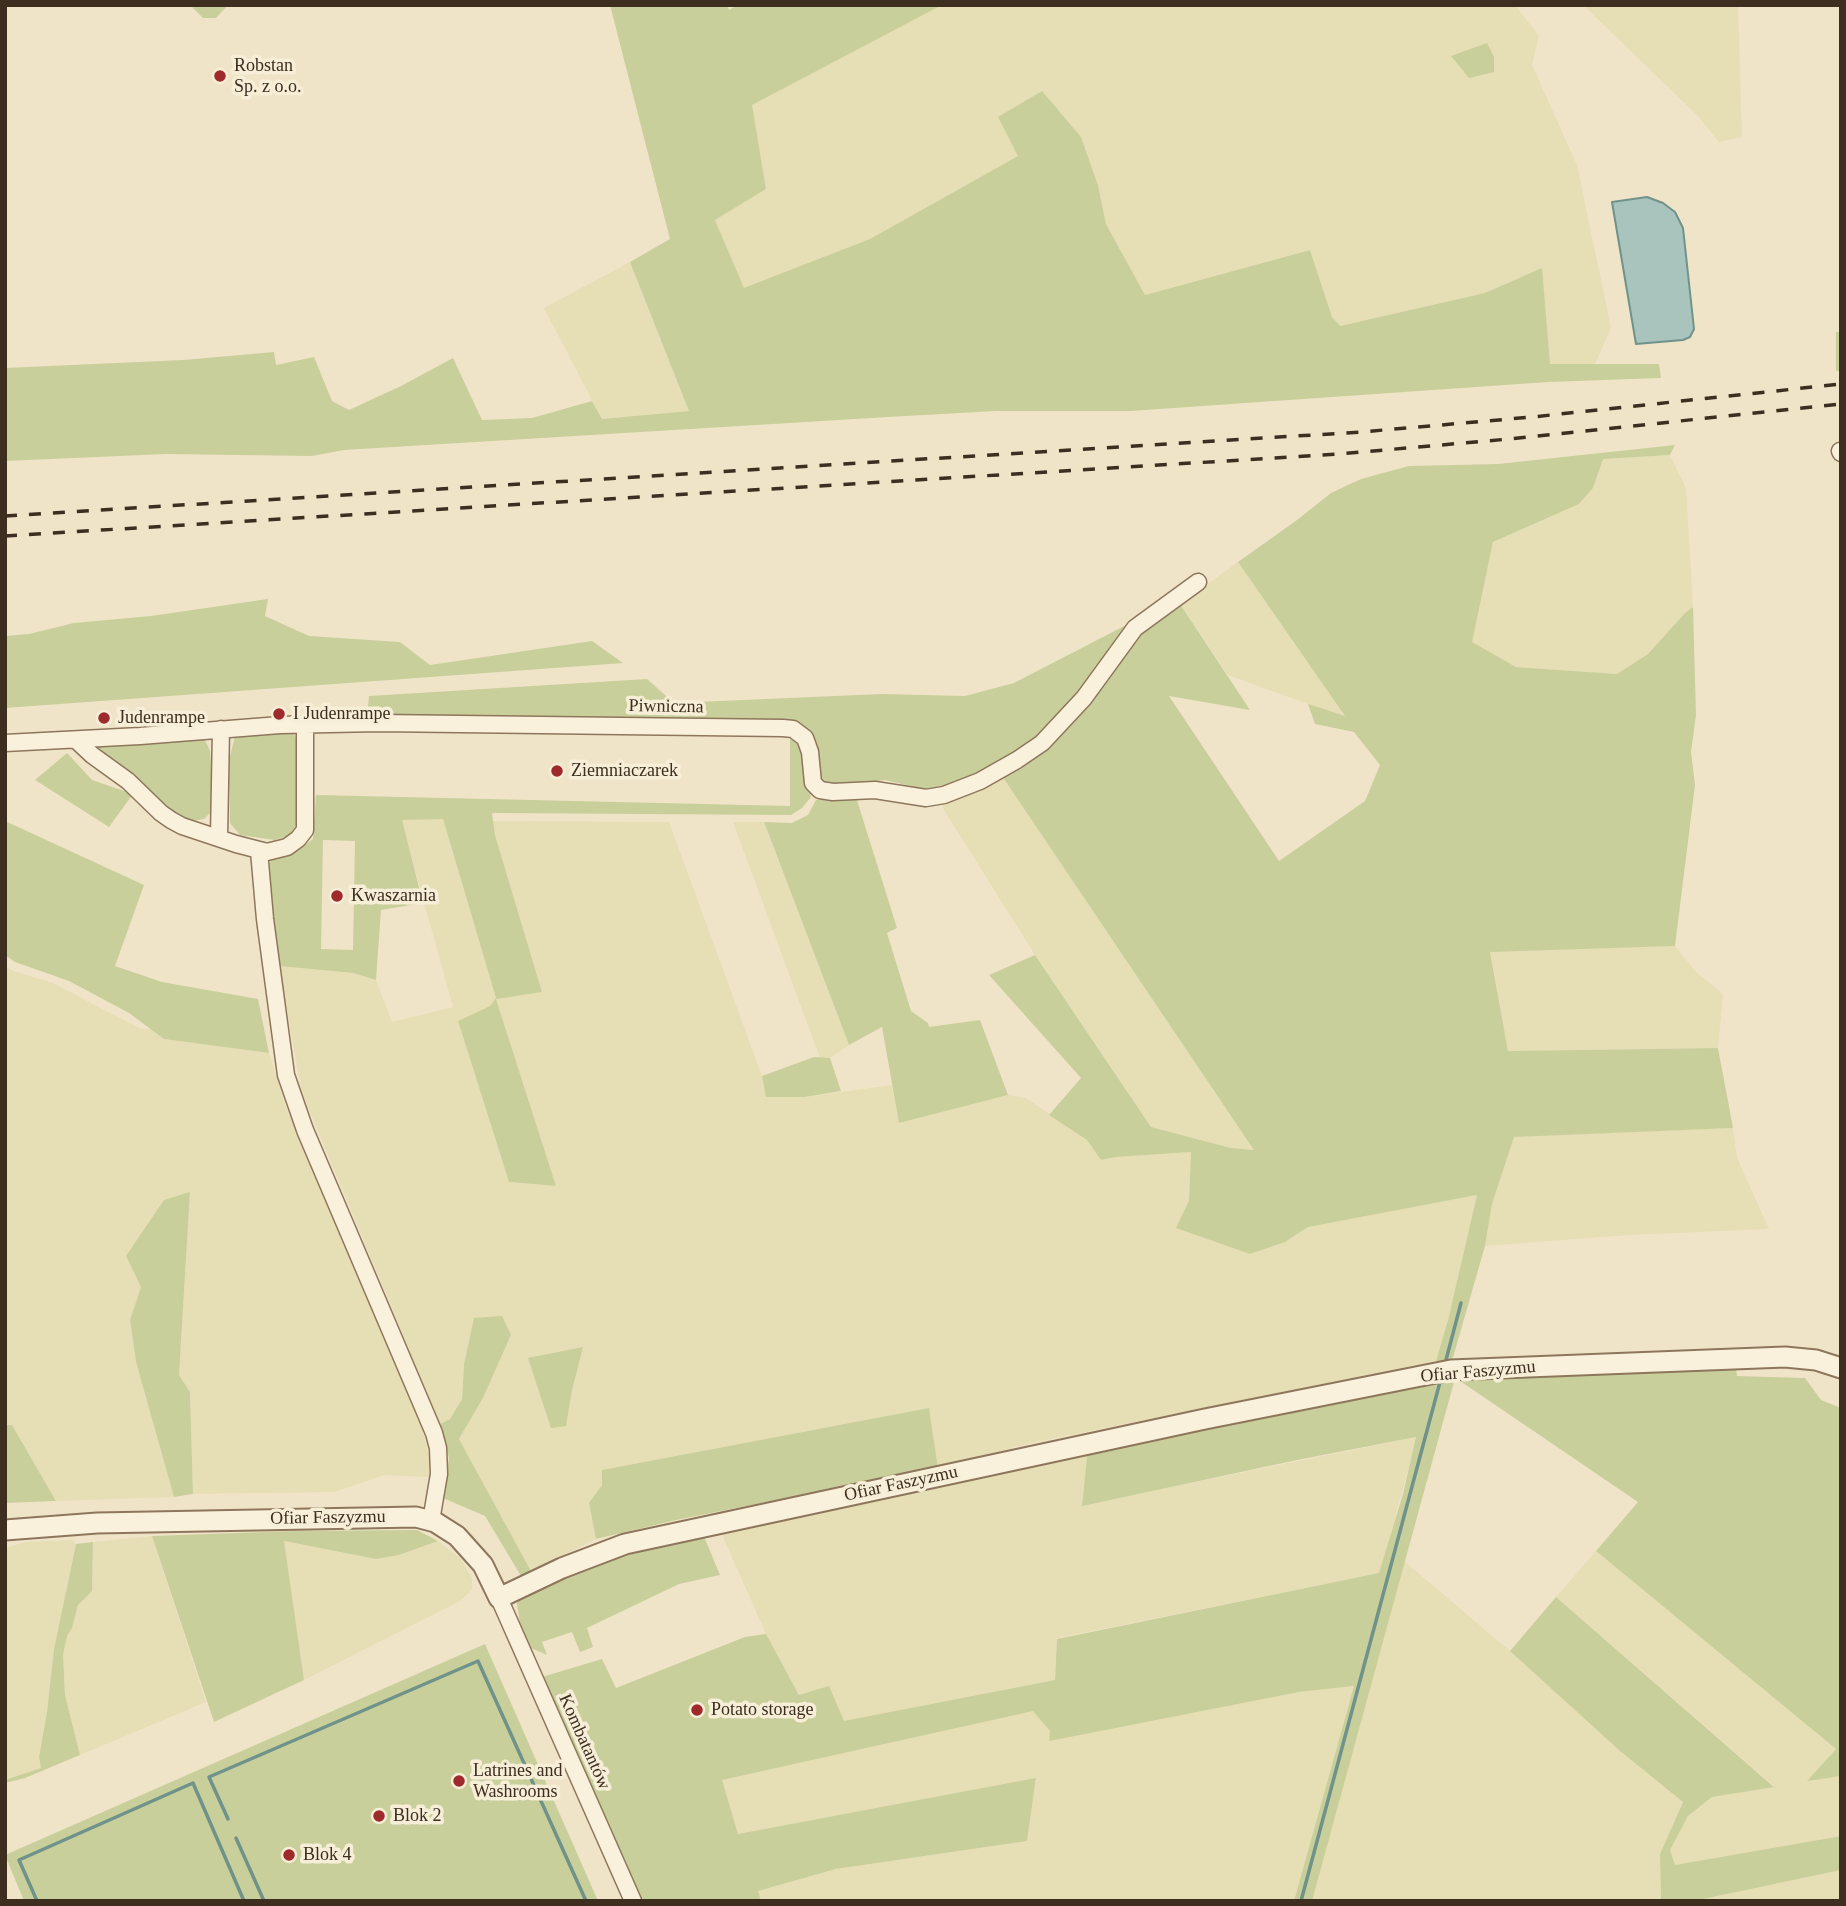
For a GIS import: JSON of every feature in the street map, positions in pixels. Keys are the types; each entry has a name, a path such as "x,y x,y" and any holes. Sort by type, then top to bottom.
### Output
{"street":[{"name":"Piwniczna","path":"5,743 305,724 783,728 793,729 805,738 810,752 813,783 820,790 875,790 926,798 944,795 980,781 1042,743 1084,698 1135,628 1198,582"},
{"path":"76,740 128,781 161,813 182,826 259,851 274,852 298,839 304,830 305,724"},
{"path":"219,838 221,729"},
{"path":"259,851 265,919 286,1075 305,1130 438,1448 439,1474 430,1521"},
{"name":"Ofiar Faszyzmu","path":"5,1530 97,1522 416,1517 430,1521 457,1536 483,1565 499,1598 562,1568 625,1544 1205,1419 1451,1370 1785,1357 1816,1360 1841,1368"},
{"name":"Kombatantów","path":"499,1598 633,1901"}],"shaded area":[{"path":"942,5 1515,5 1539,36 1532,65 1577,165 1611,328 1595,364 1550,364 1541,269 1485,293 1340,326 1332,318 1310,250 1145,295 1106,224 1098,185 1081,137 1042,92 1018,156 869,240 744,289 715,220 766,189 751,105"},
{"path":"1583,5 1738,5 1742,137 1719,142 1698,116"},
{"path":"630,262 690,411 602,419 544,308"},
{"path":"1670,455 1686,488 1693,607 1648,654 1617,674 1516,667 1471,642 1493,542 1579,504 1593,488 1602,459"},
{"path":"1238,562 1346,718 1228,675 1180,604"},
{"path":"1002,776 1255,1150 1231,1148 1151,1127 1035,955 944,810 941,802"},
{"path":"401,819 443,819 496,998 542,992 493,821 669,822 762,1076 766,1097 805,1097 892,1085 899,1123 1008,1095 1026,1098 1087,1140 1101,1160 1191,1152 1189,1201 1285,1242 1307,1227 1477,1195 1436,1361 1031,1443 938,1468 929,1408 602,1470 602,1485 589,1503 596,1539 531,1571 459,1439 483,1398 511,1335 474,1318 464,1364 462,1399 450,1419 440,1424 302,1093 279,966 353,973 376,980 392,1022 453,1007","holes":["496,999 556,1186 509,1182 458,1021 490,1006"]},
{"path":"733,822 764,822 849,1045 830,1058 820,1058"},
{"path":"1675,946 1696,972 1723,994 1718,1048 1508,1051 1490,951"},
{"path":"5,966 53,983 141,1029 153,1029 164,1039 269,1053 286,1107 422,1428 430,1459 429,1477 384,1475 334,1492 193,1494 190,1392 179,1375 190,1193 126,1256 141,1287 130,1320 136,1362 174,1497 56,1501 12,1426 5,1425"},
{"path":"1733,1128 1737,1158 1769,1229 1629,1235 1485,1246 1492,1204 1514,1136"},
{"path":"1417,1437 1380,1573 1057,1638 1055,1680 844,1722 799,1695 766,1634 720,1530 1088,1447 1082,1505"},
{"path":"152,1536 206,1702 80,1755 65,1695 63,1655 78,1605 92,1591 93,1542"},
{"path":"73,1540 76,1544 54,1649 39,1757 41,1768 5,1780 5,1548 26,1542"},
{"path":"283,1541 376,1559 399,1555 438,1541 460,1558 472,1578 472,1590 460,1601 304,1680"},
{"path":"1596,1551 1836,1749 1808,1780 1841,1776 1841,1836 1675,1865 1670,1850 1688,1816 1712,1797 1774,1786 1556,1597"},
{"path":"1404,1561 1510,1651 1620,1751 1683,1802 1660,1854 1661,1901 1312,1901"},
{"path":"1354,1686 1294,1901 761,1901 757,1891 837,1869 1027,1841 1036,1779 737,1834 722,1780 1033,1710 1050,1731 1049,1740 1299,1692"},
{"path":"1841,1870 1841,1901 1694,1901 1804,1878"}],"green space":[{"path":"190,5 228,5 216,18 203,18"},
{"path":"610,5 727,5 729,10 738,5 942,5 752,105 766,189 715,220 744,288 870,239 1018,156 998,117 1042,91 1081,137 1098,185 1106,224 1145,295 1310,250 1332,317 1340,326 1485,293 1542,268 1550,364 1659,364 1661,378 1548,382 1131,411 996,411 888,417 344,450 312,456 166,454 5,461 5,368 183,360 274,352 276,365 314,357 332,401 349,410 453,358 482,420 532,418 592,401 602,419 689,411 630,262 670,239"},
{"path":"1487,43 1494,57 1494,72 1469,78 1451,56"},
{"path":"1836,332 1841,332 1841,371 1836,371"},
{"path":"1675,445 1670,455 1603,459 1593,488 1579,504 1493,542 1472,642 1516,667 1617,674 1648,654 1693,607 1696,715 1691,752 1695,785 1675,946 1490,952 1508,1051 1718,1048 1733,1128 1514,1137 1492,1204 1485,1246 1452,1361 1436,1361 1477,1195 1308,1227 1285,1242 1250,1254 1176,1228 1189,1201 1191,1152 1101,1160 1087,1140 1049,1115 1081,1078 989,975 1035,955 1151,1127 1231,1148 1254,1150 1002,776 1136,633 1180,604 1250,710 1169,696 1279,861 1365,801 1380,765 1354,732 1315,724 1308,704 1345,716 1238,562 1331,493 1361,479 1409,466 1498,464"},
{"path":"268,599 265,616 309,636 400,642 430,665 592,641 623,663 5,708 5,636 29,634 74,623 151,616"},
{"path":"1130,623 1057,720 1012,755 976,775 932,791 885,780 831,786 818,777 814,743 796,722 367,717 369,696 647,679 674,703 881,694 965,696 1014,683"},
{"path":"293,732 301,747 299,821 290,835 275,840 240,835 230,823 229,761 235,736"},
{"path":"790,734 802,745 811,797 802,808 791,815 492,813 495,835 542,992 496,999 556,1186 509,1182 458,1021 490,1006 496,998 443,819 402,820 423,903 381,910 376,980 353,973 279,966 267,867 273,858 299,850 313,839 316,795 790,806","holes":["323,840 355,841 353,950 321,949"]},
{"path":"188,736 205,740 210,751 214,809 204,819 192,821 171,810 127,770 94,747 101,743"},
{"path":"67,753 92,780 133,794 109,827 35,780"},
{"path":"856,797 897,928 887,933 911,1011 928,1023 929,1027 980,1020 1008,1095 899,1123 882,1027 849,1045 764,822 792,823 808,815 816,800"},
{"path":"5,821 144,885 115,966 162,982 258,999 269,1053 164,1039 129,1013 69,981 15,962 5,955"},
{"path":"814,1057 830,1058 841,1091 805,1097 766,1097 762,1076"},
{"path":"190,1192 179,1375 190,1392 193,1494 174,1497 136,1362 130,1320 141,1287 126,1256 164,1200"},
{"path":"502,1316 511,1335 483,1398 459,1439 531,1571 521,1576 485,1516 443,1498 449,1458 440,1424 450,1419 462,1399 464,1364 474,1318"},
{"path":"583,1347 566,1426 551,1428 528,1358"},
{"path":"1736,1367 1737,1376 1805,1378 1821,1400 1841,1408 1841,1776 1807,1781 1836,1749 1596,1551 1638,1502 1460,1381 1467,1378"},
{"path":"1427,1381 1454,1382 1312,1901 1294,1901 1354,1686 1299,1692 1049,1741 1050,1731 1033,1711 722,1780 738,1834 1036,1778 1027,1841 836,1869 758,1891 761,1901 642,1901 542,1677 602,1659 616,1688 745,1637 766,1634 799,1695 829,1686 844,1721 1055,1680 1057,1639 1379,1573 1403,1494 1416,1437 1082,1506 1088,1447"},
{"path":"929,1408 938,1468 676,1520 596,1539 589,1503 602,1485 602,1470"},
{"path":"5,1425 12,1425 56,1501 5,1503"},
{"path":"417,1530 438,1541 399,1555 376,1559 284,1541 304,1680 214,1722 152,1536"},
{"path":"703,1534 720,1575 679,1584 587,1628 593,1647 580,1652 572,1632 542,1642 547,1655 531,1648 521,1632 517,1603 527,1590 589,1561"},
{"path":"93,1542 92,1591 78,1605 63,1655 65,1695 80,1755 25,1778 5,1783 5,1780 41,1768 39,1757 54,1649 76,1544"},
{"path":"1556,1597 1774,1787 1712,1797 1688,1816 1670,1850 1675,1865 1841,1836 1841,1870 1694,1901 1661,1901 1660,1854 1683,1802 1620,1751 1510,1651"},
{"path":"485,1644 598,1901 24,1901 5,1855"}],"water":[{"path":"1647,197 1663,203 1675,212 1683,228 1694,329 1690,337 1683,340 1636,344 1612,202"}],"waterway":[{"path":"1446,1360 1461,1303"},
{"path":"1301,1901 1440,1382"},
{"path":"228,1819 209,1777 478,1661 586,1901"},
{"path":"37,1901 19,1860 193,1783 244,1901"},
{"path":"236,1838 264,1901"}],"railway":[{"path":"5,516 1361,432 1841,384"},
{"path":"5,536 1339,454 1841,404"}],"place":[{"name":"Robstan Sp. z o.o.","path":"220,76"},
{"name":"I Judenrampe","path":"279,714"},
{"name":"Judenrampe","path":"104,718"},
{"name":"Ziemniaczarek","path":"557,771"},
{"name":"Kwaszarnia","path":"337,896"},
{"name":"Potato storage","path":"697,1710"},
{"name":"Latrines and Washrooms","path":"459,1781"},
{"name":"Blok 2","path":"379,1816"},
{"name":"Blok 4","path":"289,1855"}]}
